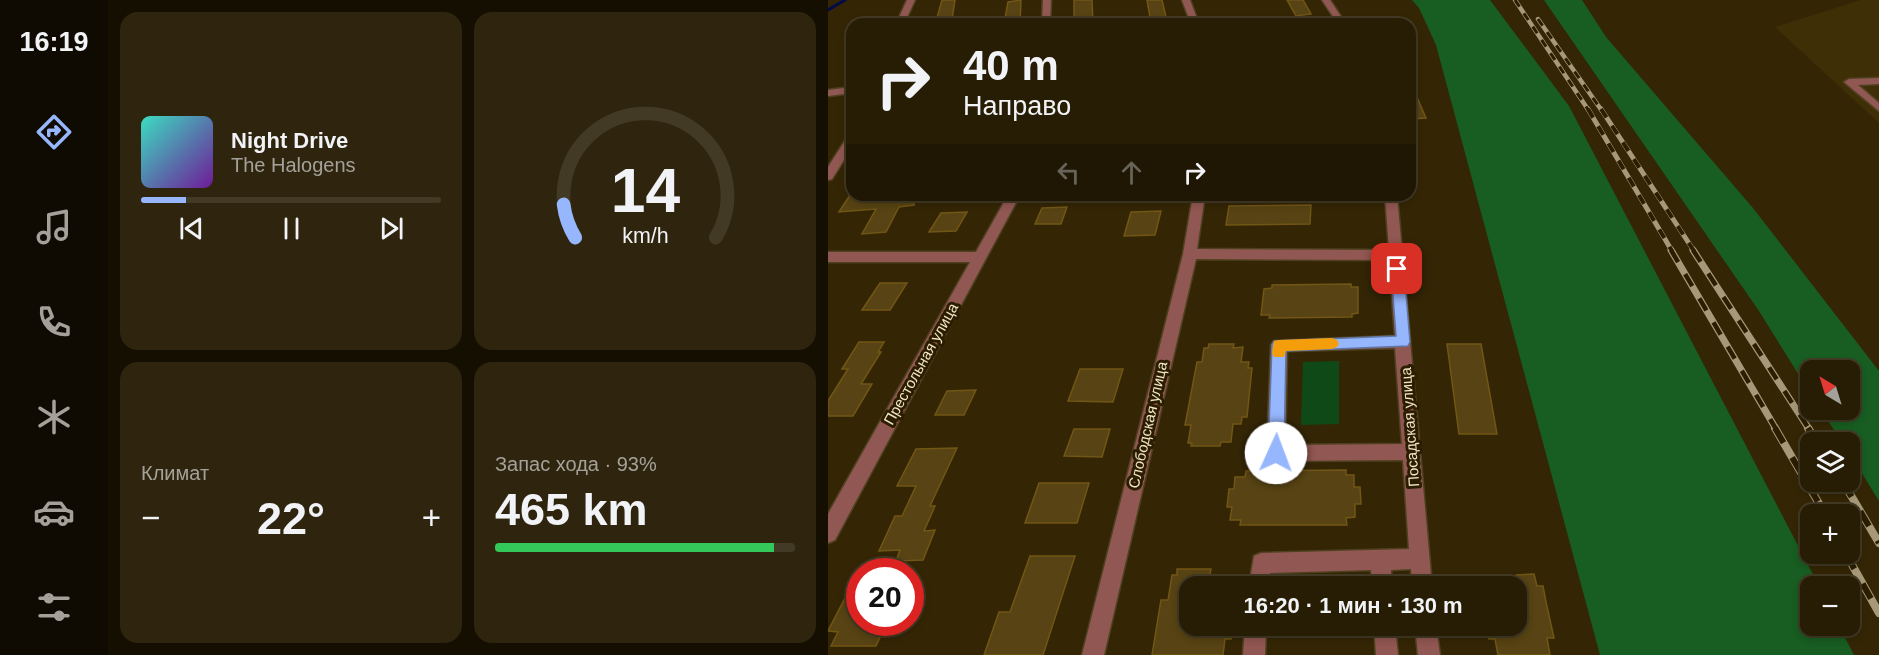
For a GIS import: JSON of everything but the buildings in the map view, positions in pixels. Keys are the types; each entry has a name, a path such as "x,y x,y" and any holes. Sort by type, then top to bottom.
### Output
{"street":[{"path":"902,18 911,0"},
{"path":"1046,18 1047,0"},
{"path":"1186,0 1193,18"},
{"path":"1326,0 1337,18"},
{"path":"1879,81 1850,82 1879,108"},
{"path":"828,93 846,91"},
{"path":"828,176 846,148"},
{"name":"Престольная улица","path":"828,533 1011,201"},
{"name":"Слободская улица","path":"1093,655 1190,254 1198,201"},
{"name":"Посадская улица","path":"1392,201 1421,576"},
{"path":"1190,254 1396,255"},
{"path":"828,257 979,257"},
{"path":"1403,342 1279,345 1276,453 1412,452"},
{"path":"1260,576 1261,563 1420,559"},
{"path":"1381,560 1382,576"},
{"path":"1254,655 1255,636"},
{"path":"1386,636 1387,655"},
{"path":"1427,636 1429,655"}],"shaded area":[{"path":"1861,0 1879,0 1879,123 1775,27"}],"green space":[{"path":"1412,0 1490,0 1569,106 1800,550 1800,564 1808,564 1814,576 1800,576 1800,636 1844,636 1854,655 1600,655 1436,45 1419,8"},
{"path":"1544,0 1582,0 1606,37 1753,208 1879,371 1879,501 1860,470 1860,432 1835,432 1828,420 1860,420 1860,360 1800,360 1800,377 1759,311"},
{"path":"1339,361 1339,424 1301,425 1303,362"}],"waterway":[{"path":"828,10 845,0"}],"railway":[{"path":"1515,0 1589,111"},
{"path":"1538,19 1602,111"},
{"path":"1588,109 1672,251"},
{"path":"1601,109 1694,251"},
{"path":"1671,250 1776,429"},
{"path":"1693,250 1809,429"},
{"path":"1775,428 1819,504"},
{"path":"1808,428 1811,432"},
{"path":"1849,492 1879,543"},
{"path":"1852,564 1879,613"}],"slow traffic":[{"path":"1279,353 1279,345 1332,344"}],"route":[{"path":"1276,453 1279,345 1403,342 1397,269"}]}
